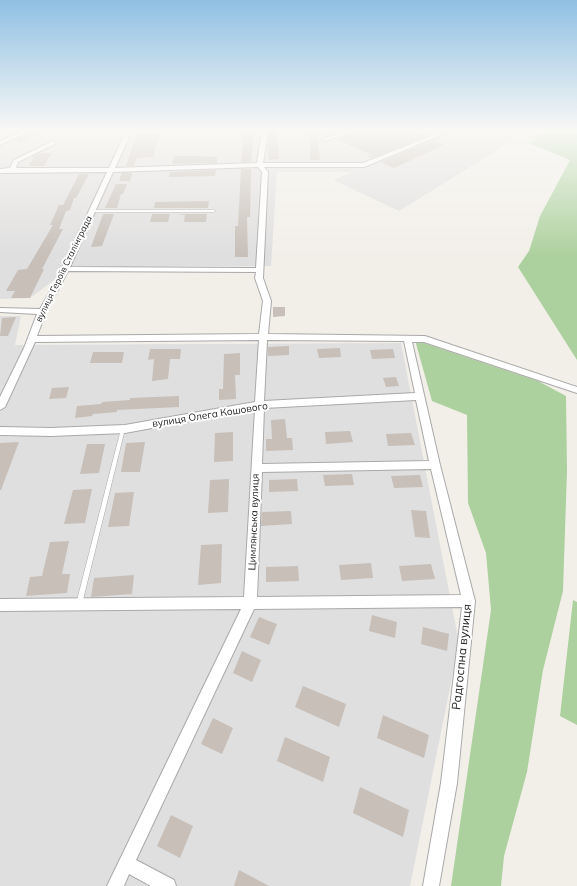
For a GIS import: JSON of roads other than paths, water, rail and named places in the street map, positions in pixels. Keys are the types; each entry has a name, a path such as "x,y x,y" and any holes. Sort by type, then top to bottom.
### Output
{"street":[{"name":"вулиця Героїв Сталінграда","path":"0,407 42,312 65,269 111,172"},
{"name":"Цимлянська вулиця","path":"115,886 250,604 254,544 259,405 263,337 267,302 259,278 265,172"},
{"path":"65,269 259,270"},
{"path":"0,310 42,312"},
{"path":"31,339 263,337 425,339 577,390"},
{"name":"Радгоспна вулиця","path":"407,338 435,465 469,601 449,783 431,886"},
{"name":"вулиця Олега Кошового","path":"0,431 51,432 123,428 259,405 420,396"},
{"path":"256,468 435,465"},
{"path":"0,605 469,601"},
{"path":"126,863 168,886"}],"lane":[{"path":"92,211 214,211"},
{"path":"79,605 123,428"}]}
